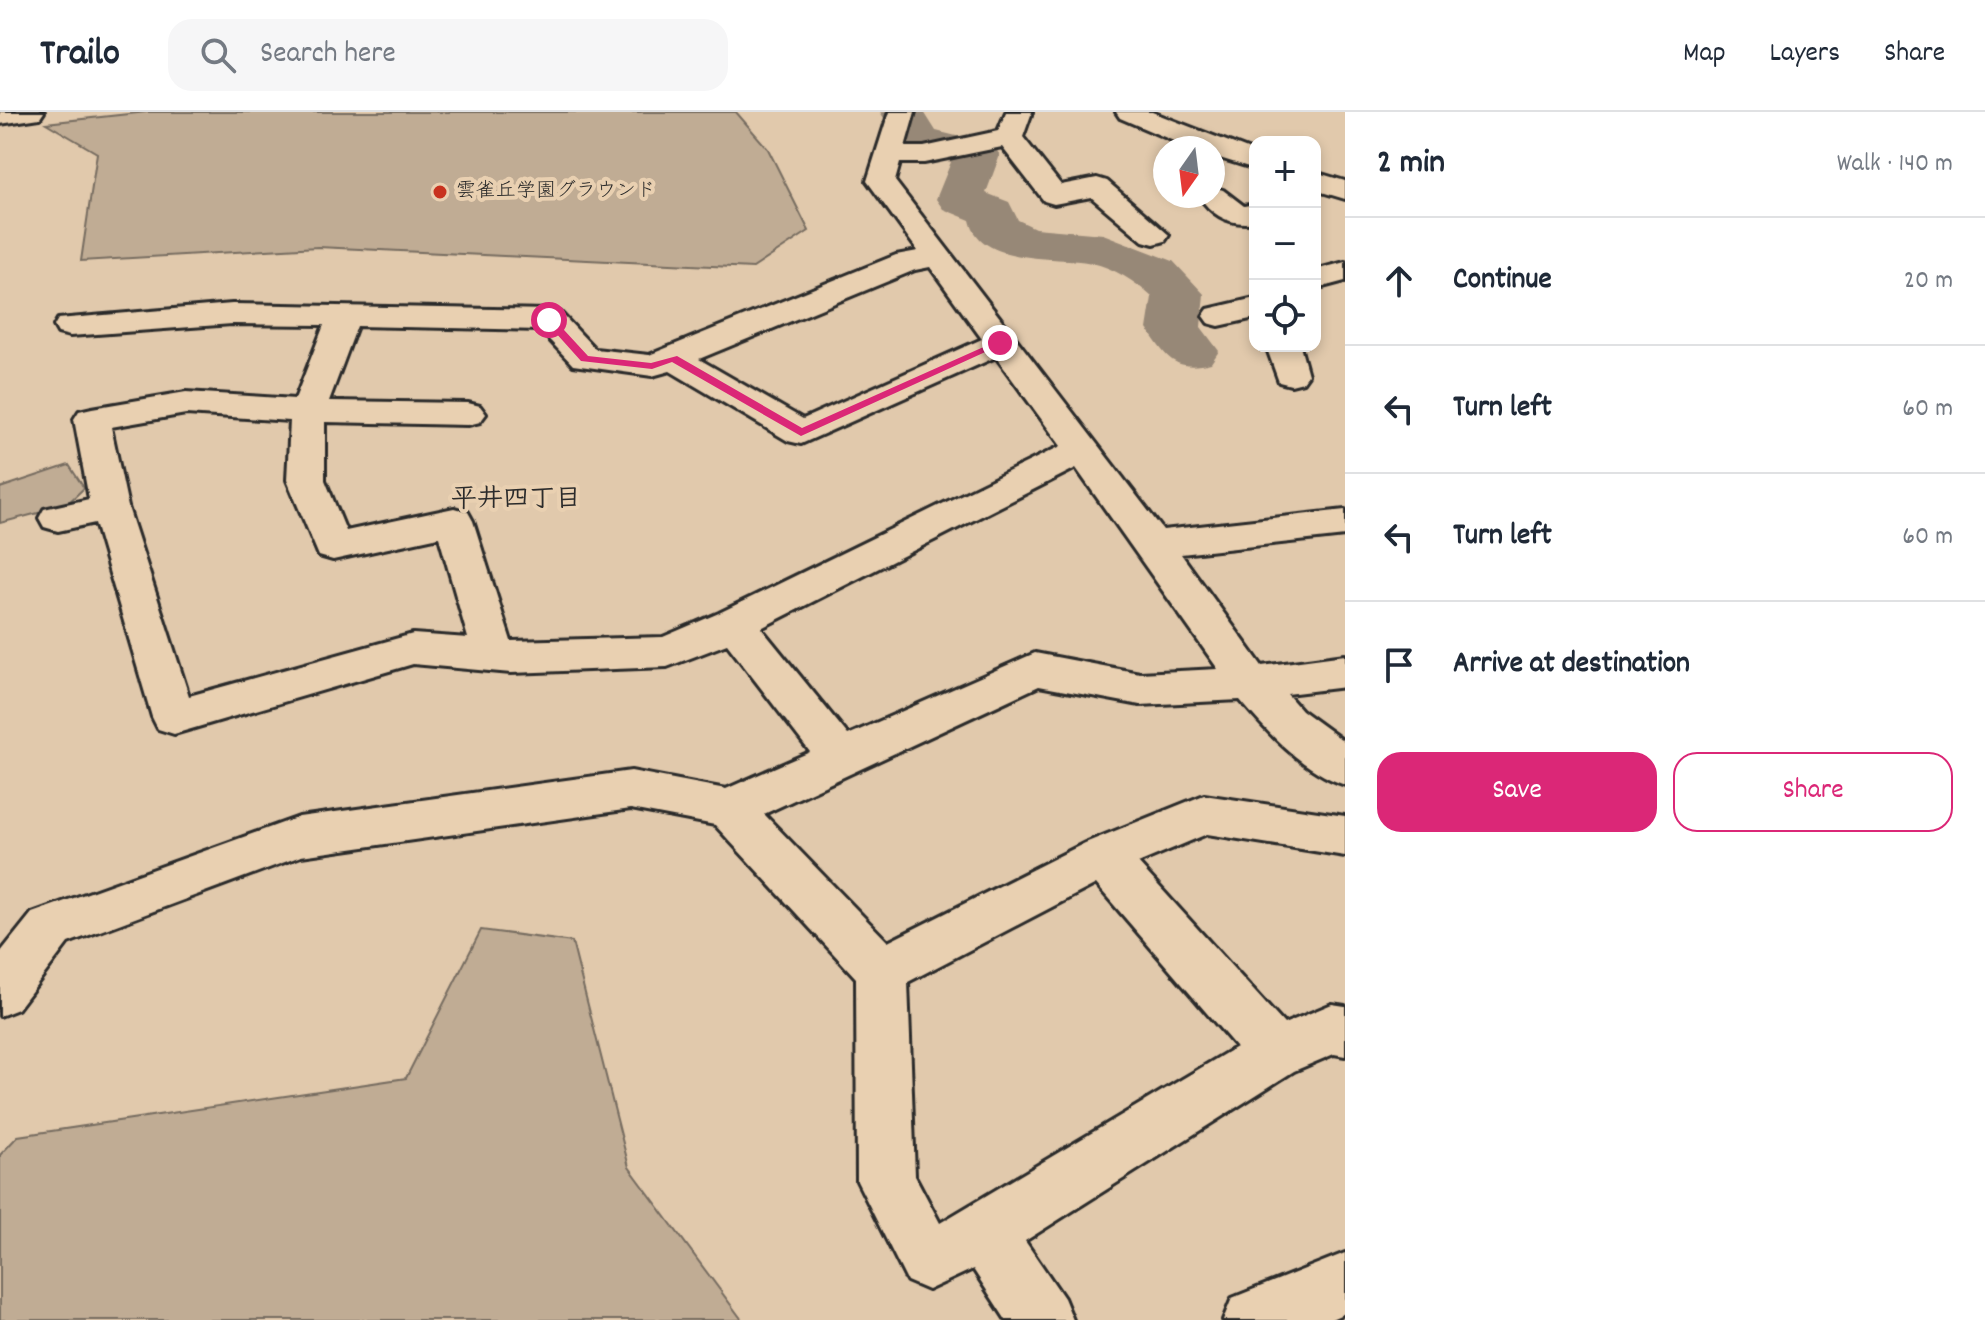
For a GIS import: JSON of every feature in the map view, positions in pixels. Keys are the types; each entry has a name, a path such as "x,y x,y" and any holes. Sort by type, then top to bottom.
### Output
{"street":[{"path":"0,116 31,112"},
{"path":"902,112 881,181 1153,544 1251,683 1285,722 1345,767"},
{"path":"1129,112 1209,146 1249,159"},
{"path":"891,155 924,155 1014,125 1054,195 1097,187 1154,235"},
{"path":"1321,183 1345,190"},
{"path":"1225,206 1238,216 1249,214"},
{"path":"70,326 232,314 549,320 585,358 652,366 907,262 936,257"},
{"path":"1219,316 1249,309"},
{"path":"344,316 308,411 306,480 333,547 454,521 494,655"},
{"path":"673,358 801,433 1000,343"},
{"path":"468,414 308,411 186,403 92,419 109,507 174,717 413,649 494,655 667,652 734,624 1082,450"},
{"path":"58,518 109,507"},
{"path":"1153,544 1345,523"},
{"path":"734,624 840,758"},
{"path":"729,809 1035,669 1140,689 1251,683 1345,671"},
{"path":"0,992 50,928 299,837 631,790 729,809 882,970 886,1181 928,1260 984,1233 1275,1053 1332,1029 1345,1031"},
{"path":"882,970 1102,857 1204,814 1345,836"},
{"path":"1102,857 1275,1053"},
{"path":"984,1233 1042,1320"},
{"path":"1254,1320 1345,1283"}],"shaded area":[{"name":"雲雀丘学園グラウンド","path":"147,112 736,112 768,149 809,231 753,268 318,247 81,261 97,153 46,123"},
{"path":"69,465 84,488 65,506 0,523 0,488"},
{"path":"481,930 572,942 629,1167 742,1320 0,1320 0,1155 18,1136 406,1078"}],"waterway":[{"path":"902,112 920,140 977,155 960,199 992,212 996,228 1024,242 1103,249 1155,272 1178,294 1174,329 1192,351"}],"place":[{"name":"雲雀丘学園グラウンド","path":"440,192"}],"district":[{"name":"平井四丁目","path":"516,500"}],"route":[{"path":"549,320 585,358 652,366 673,358 801,433 1000,343"}]}
